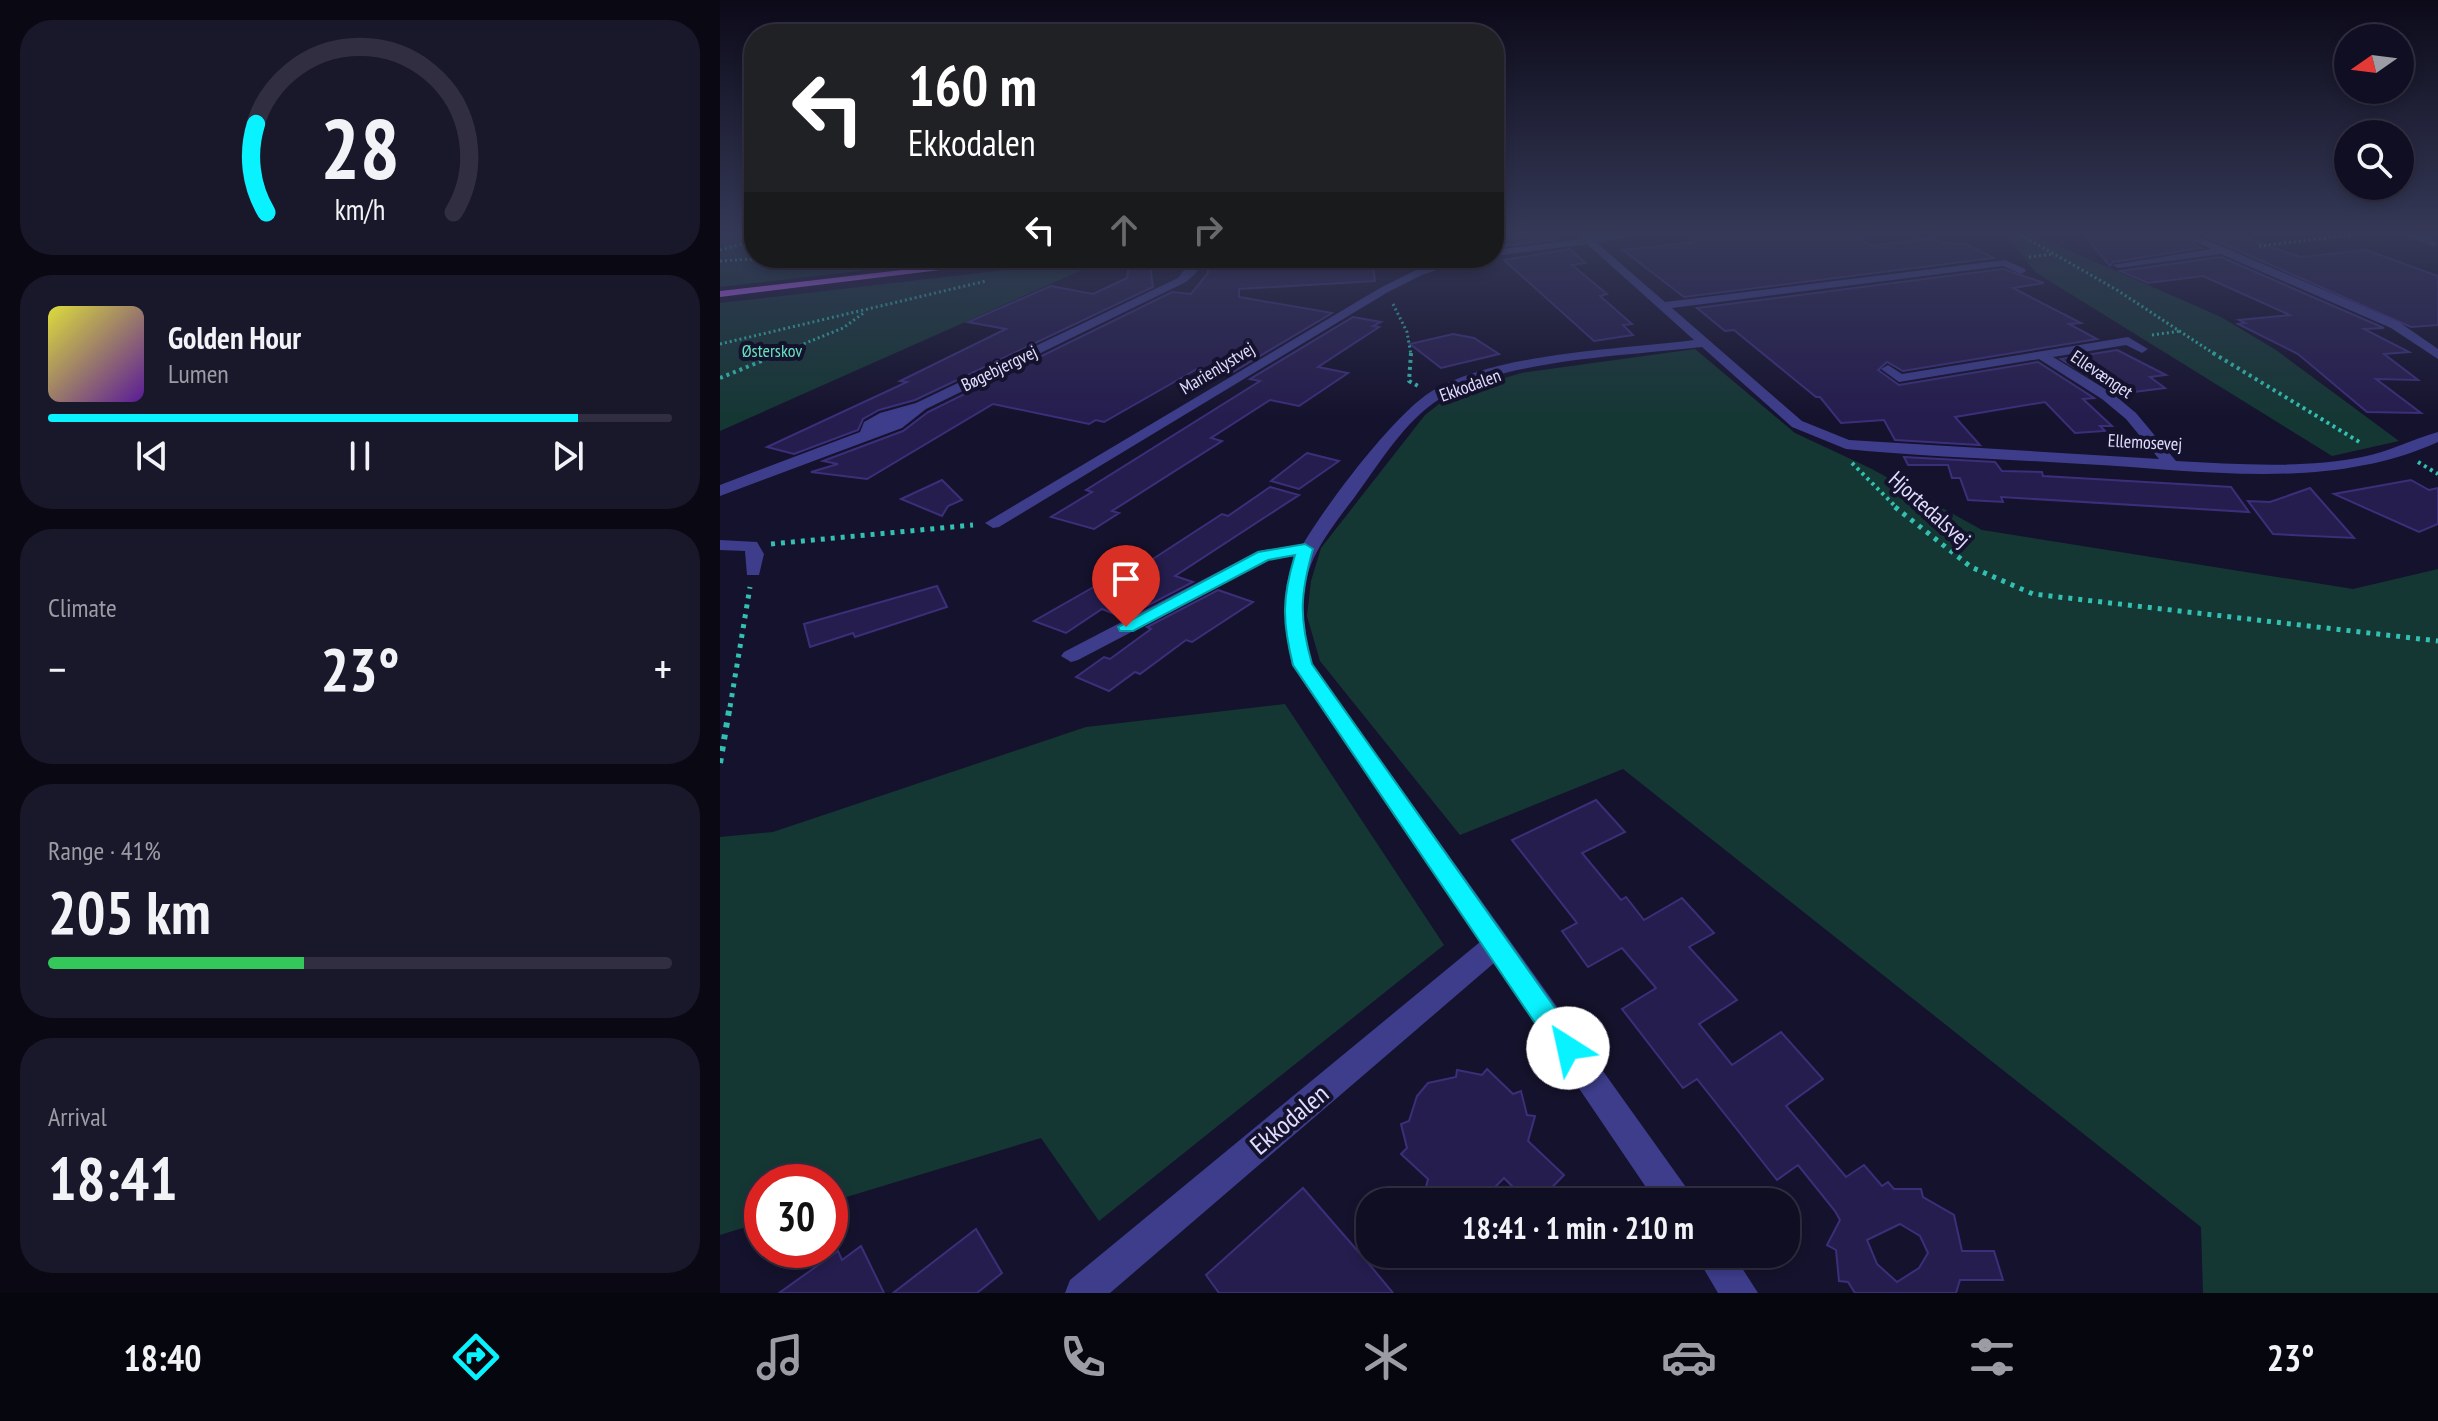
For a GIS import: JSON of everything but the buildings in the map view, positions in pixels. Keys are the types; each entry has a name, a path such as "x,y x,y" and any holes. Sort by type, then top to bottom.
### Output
{"street":[{"name":"Bøgebjergvej","path":"720,491 867,435 869,425 885,416 921,406 1150,295"},
{"name":"Marienlystvej","path":"993,523 1375,295"},
{"path":"1650,295 1797,424 1846,444"},
{"path":"1662,306 1747,295"},
{"path":"2328,295 2395,325 2438,355"},
{"name":"Ellevænget","path":"1888,369 1899,378 2128,341 2142,349"},
{"name":"Ekkodalen","path":"1666,1188 1302,665 1292,624 1294,587 1305,549 1410,416 1438,393 1474,379 1517,369 1703,343"},
{"name":"Ellevænget","path":"2041,355 2107,396 2131,416 2170,463"},
{"name":"Ellemosevej","path":"1846,444 2269,468 2341,464 2385,457 2438,436"},
{"path":"720,545 751,546 755,554 753,571"},
{"path":"1071,656 1264,555 1305,549"},
{"name":"Ekkodalen","path":"1083,1293 1496,945"},
{"path":"1722,1268 1740,1293"}],"path":[{"path":"720,344 926,295"},
{"path":"1387,295 1409,330 1413,349 1409,381 1438,393"},
{"path":"2124,295 2183,330 2269,390 2385,457"},
{"path":"720,378 843,328 869,309"},
{"name":"Hjortedalsvej","path":"1846,444 1854,468 1930,540 1961,564 1998,583 2033,594 2438,641"},
{"path":"751,546 993,523"},
{"path":"720,763 753,571"}],"green space":[{"name":"Østerskov","path":"786,295 1025,295 720,431 720,303"},
{"path":"2073,295 2172,295 2221,317 2276,350 2399,441 2332,456"},
{"path":"1695,349 1795,433 1872,469 1982,530 2353,589 2438,569 2438,1293 2203,1293 2201,1227 1623,769 1460,835 1320,661 1307,616 1311,581 1321,548 1425,415 1452,394 1521,373"},
{"path":"1285,704 1444,945 1099,1221 1041,1138 848,1197 848,1164 744,1164 744,1228 720,1235 720,837 773,832 1086,727"}],"route":[{"path":"1126,627 1264,555 1305,549 1294,587 1292,624 1302,665 1568,1048"}]}
